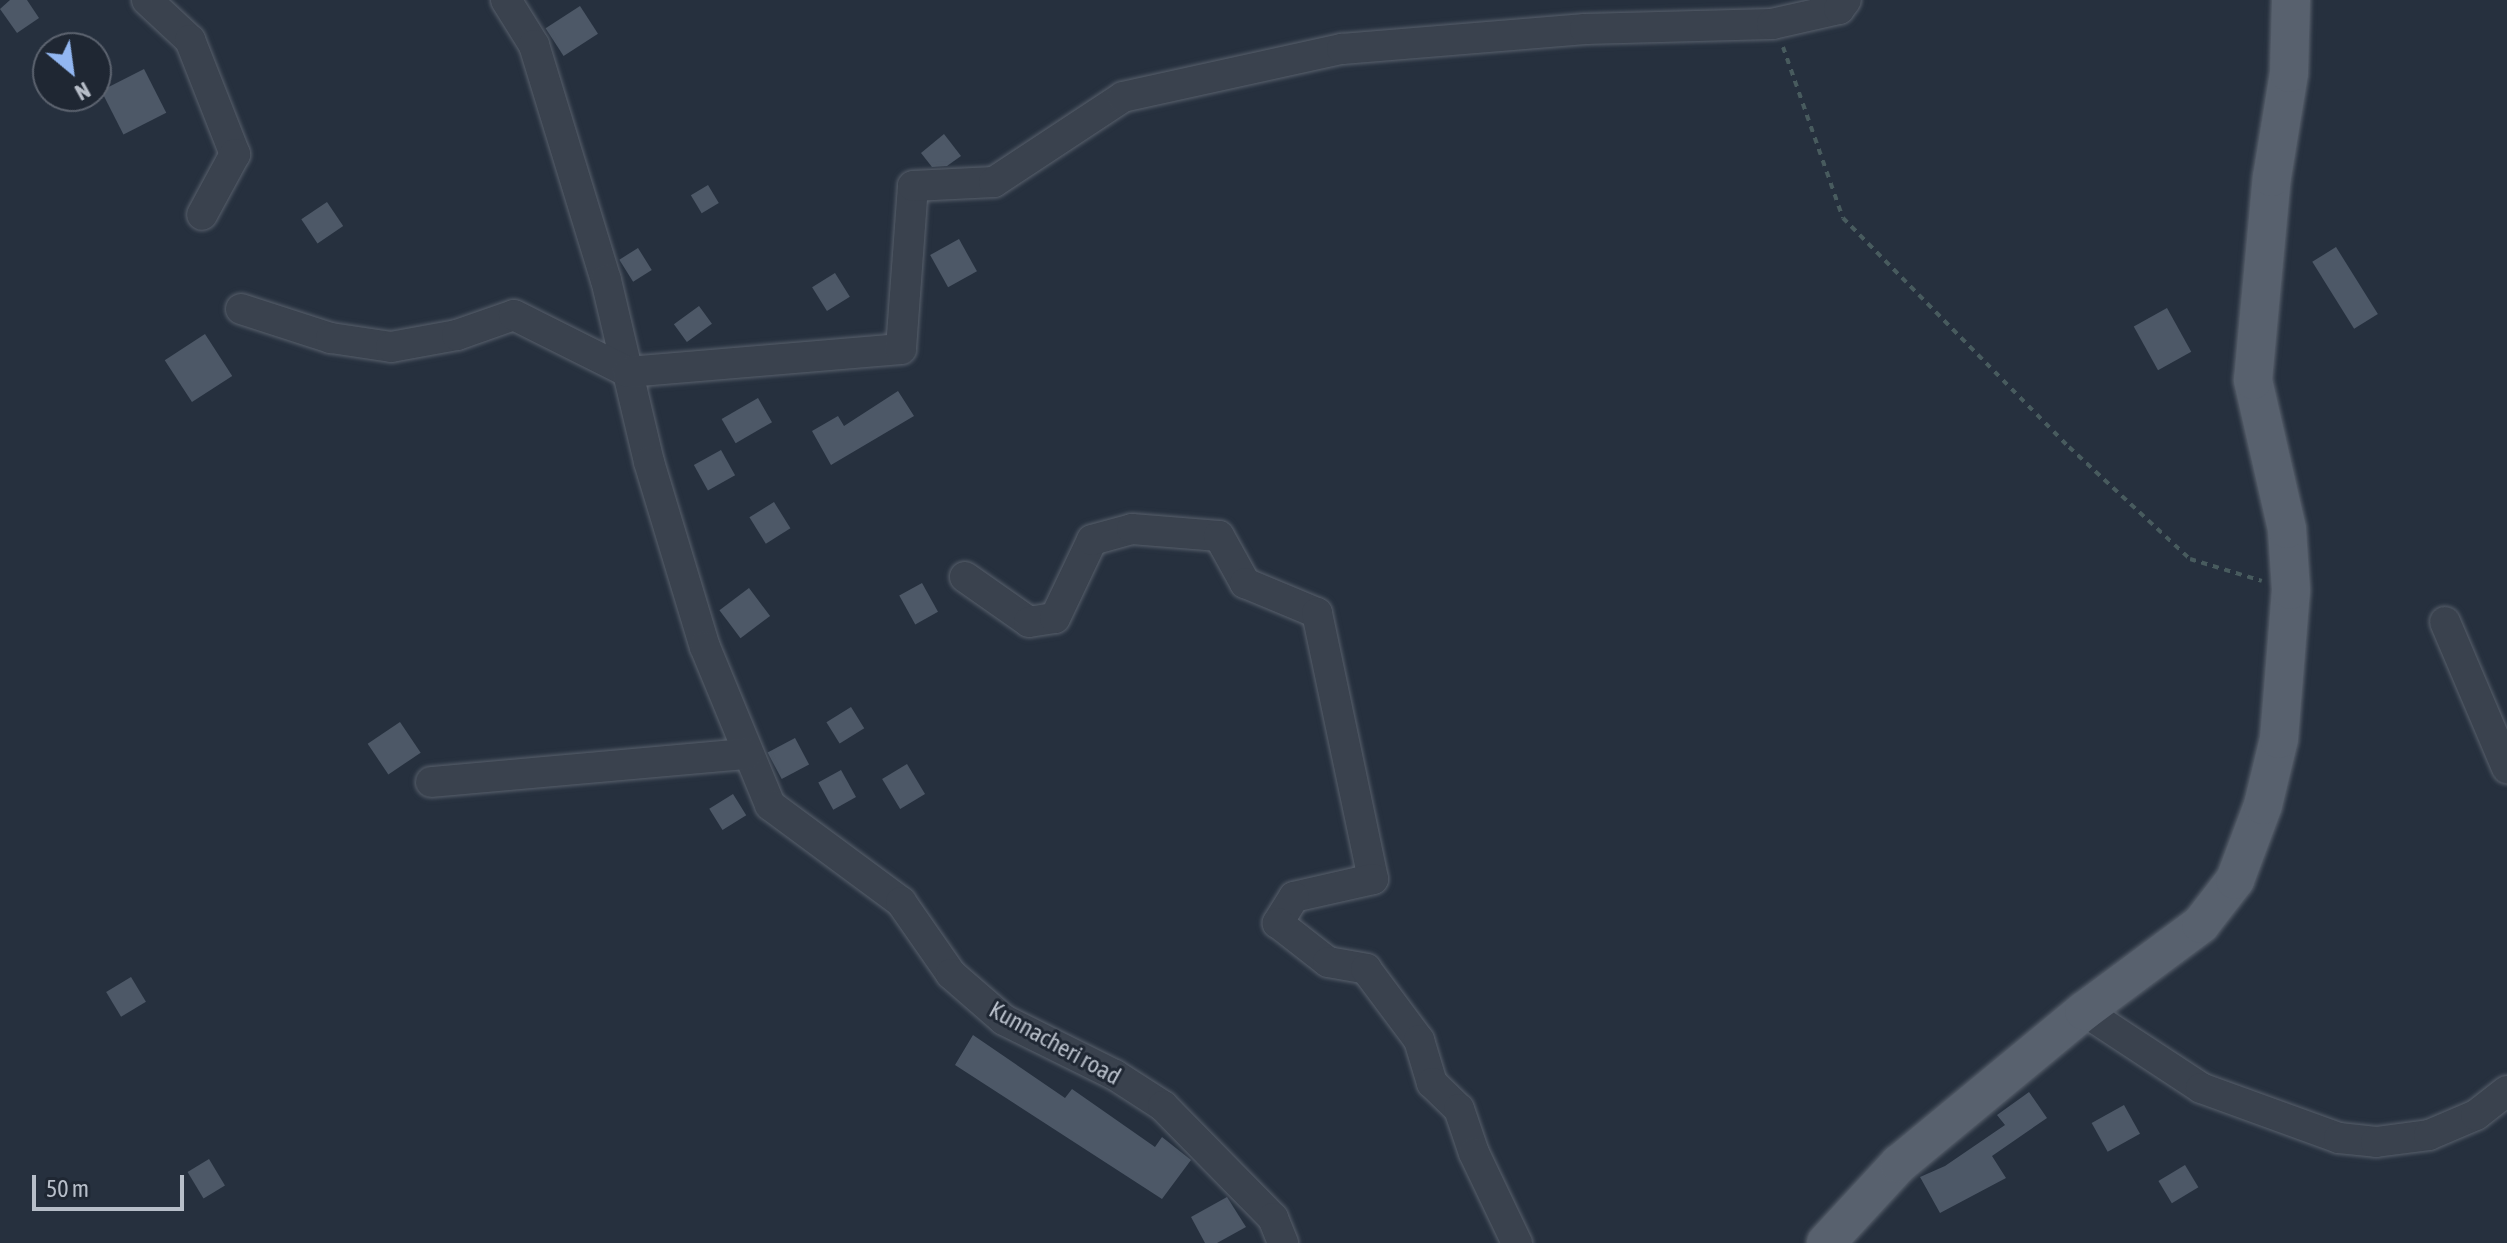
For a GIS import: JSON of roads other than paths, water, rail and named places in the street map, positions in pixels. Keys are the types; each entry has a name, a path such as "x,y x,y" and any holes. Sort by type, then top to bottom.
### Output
{"main road":[{"path":"1826,1243 1899,1164 2084,1011 2201,924 2235,880 2263,805 2279,739 2291,590 2287,529 2253,380 2272,177 2289,73 2291,0"}],"street":[{"path":"147,0 190,40 235,154 202,215"},
{"name":"Kunnacheri road","path":"506,0 534,45 606,280 628,372 705,647 770,805 901,902 963,987 1004,1020 1115,1075 1163,1106 1273,1218 1283,1243"},
{"path":"241,309 331,338 391,347 457,335 514,315 628,372 901,349 913,186 994,182 1123,97 1342,49 1585,29 1772,24 1839,9 1846,0"},
{"path":"965,577 1029,622 1055,618 1092,540 1132,529 1219,536 1245,583 1317,613 1373,879 1294,897 1278,923 1328,962 1366,969 1419,1040 1432,1083 1459,1109 1474,1153 1517,1243"},
{"path":"2445,622 2507,768"},
{"path":"431,782 747,754"},
{"path":"2084,1011 2201,1088 2339,1138 2376,1142 2429,1135 2476,1115 2507,1091"}]}
